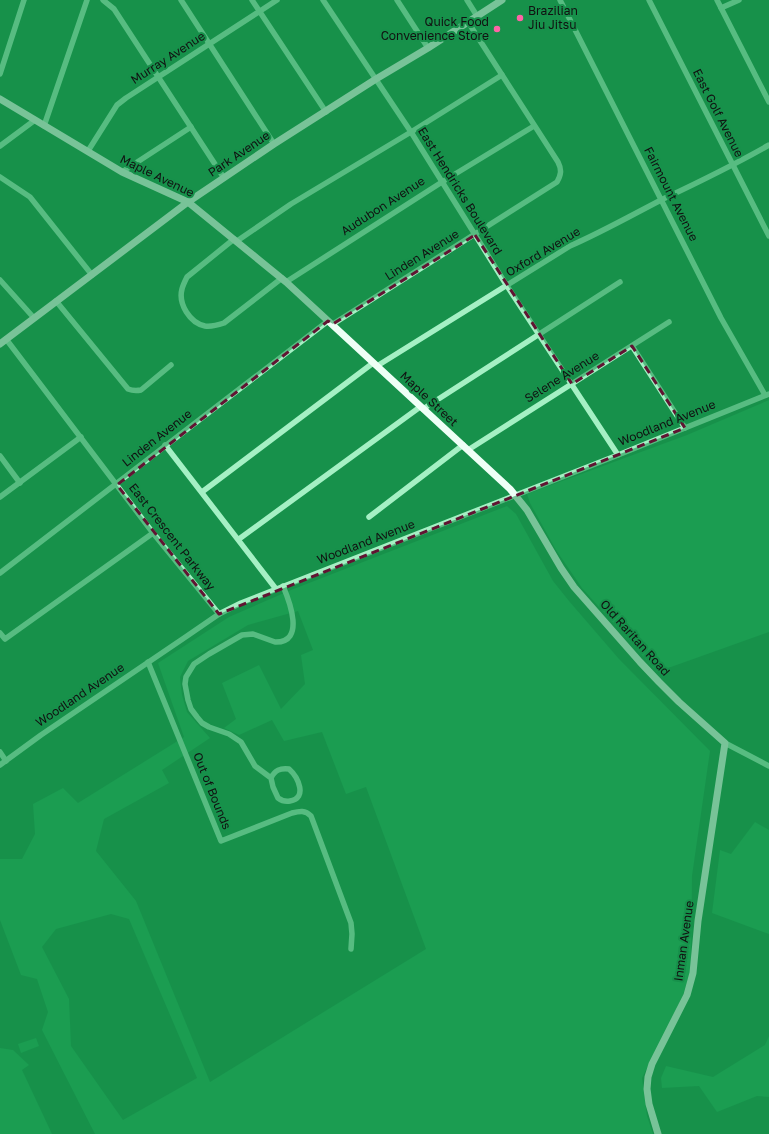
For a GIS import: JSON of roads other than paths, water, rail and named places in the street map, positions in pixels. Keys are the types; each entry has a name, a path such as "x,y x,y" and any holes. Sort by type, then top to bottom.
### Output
{"main road":[{"name":"Park Avenue","path":"0,344 188,202 274,144 502,0"},
{"name":"Maple Avenue","path":"0,99 122,172 188,202 284,280 330,322"},
{"name":"Maple Street","path":"330,322 375,365 502,480 515,495"},
{"name":"Old Raritan Road","path":"515,495 527,510 574,587 659,682 679,702 725,742"},
{"name":"Inman Avenue","path":"658,1134 649,1104 647,1089 648,1077 652,1064 686,995 693,973 698,921 725,742"}],"street":[{"path":"0,74 24,0"},
{"path":"44,126 87,0"},
{"path":"103,0 114,9 224,178"},
{"path":"181,0 274,144"},
{"path":"252,0 326,112"},
{"name":"Murray Avenue","path":"88,151 117,105 277,0"},
{"name":"East Hendricks Boulevard","path":"323,0 411,132 538,335 618,455"},
{"path":"397,0 428,48"},
{"path":"467,0 477,16"},
{"name":"Fairmount Avenue","path":"560,0 721,318 767,394"},
{"name":"East Golf Avenue","path":"649,0 732,166 769,236"},
{"path":"717,0 769,102"},
{"path":"721,8 739,0"},
{"path":"468,22 534,126"},
{"name":"Audubon Avenue","path":"502,75 291,204 236,240 187,278 183,285 181,298 187,313 192,319 206,326 215,326 224,323 284,280 534,126"},
{"path":"0,146 35,120"},
{"name":"Linden Avenue","path":"0,574 117,485 166,445 330,322 475,235 557,182 561,170 558,162 534,126"},
{"path":"122,172 191,127"},
{"name":"Oxford Avenue","path":"202,492 375,365 507,286 570,246 732,166 769,145"},
{"path":"0,177 30,197 92,275"},
{"path":"0,280 34,318"},
{"path":"239,539 422,408 620,282"},
{"path":"56,301 128,389 136,391 141,390 171,365"},
{"name":"Selene Avenue","path":"369,517 465,447 572,384 669,322"},
{"name":"East Crescent Parkway","path":"6,339 153,533 219,614"},
{"path":"632,346 685,428"},
{"name":"Woodland Avenue","path":"0,765 41,735 219,614 241,603 618,455 767,394"},
{"path":"0,497 80,437"},
{"path":"166,445 276,589"},
{"path":"0,456 20,483"},
{"path":"0,633 5,639 153,533"},
{"path":"271,778 277,770 289,769 294,773 298,784 300,791 299,797 290,801 281,800 275,793 271,778 256,766 241,742 236,738 202,723 191,709 188,700 186,678 194,664 242,635 253,634 276,642 287,638 292,631 293,619 290,603 282,586"},
{"name":"Out of Bounds","path":"148,662 221,841 292,813 304,811 308,812 311,816 351,923 351,949"},
{"name":"Old Raritan Road","path":"725,742 769,766"},
{"path":"0,752 6,761"}],"place":[{"name":"Brazilian Jiu Jitsu","path":"520,18"},
{"name":"Quick Food Convenience Store","path":"497,29"}]}
